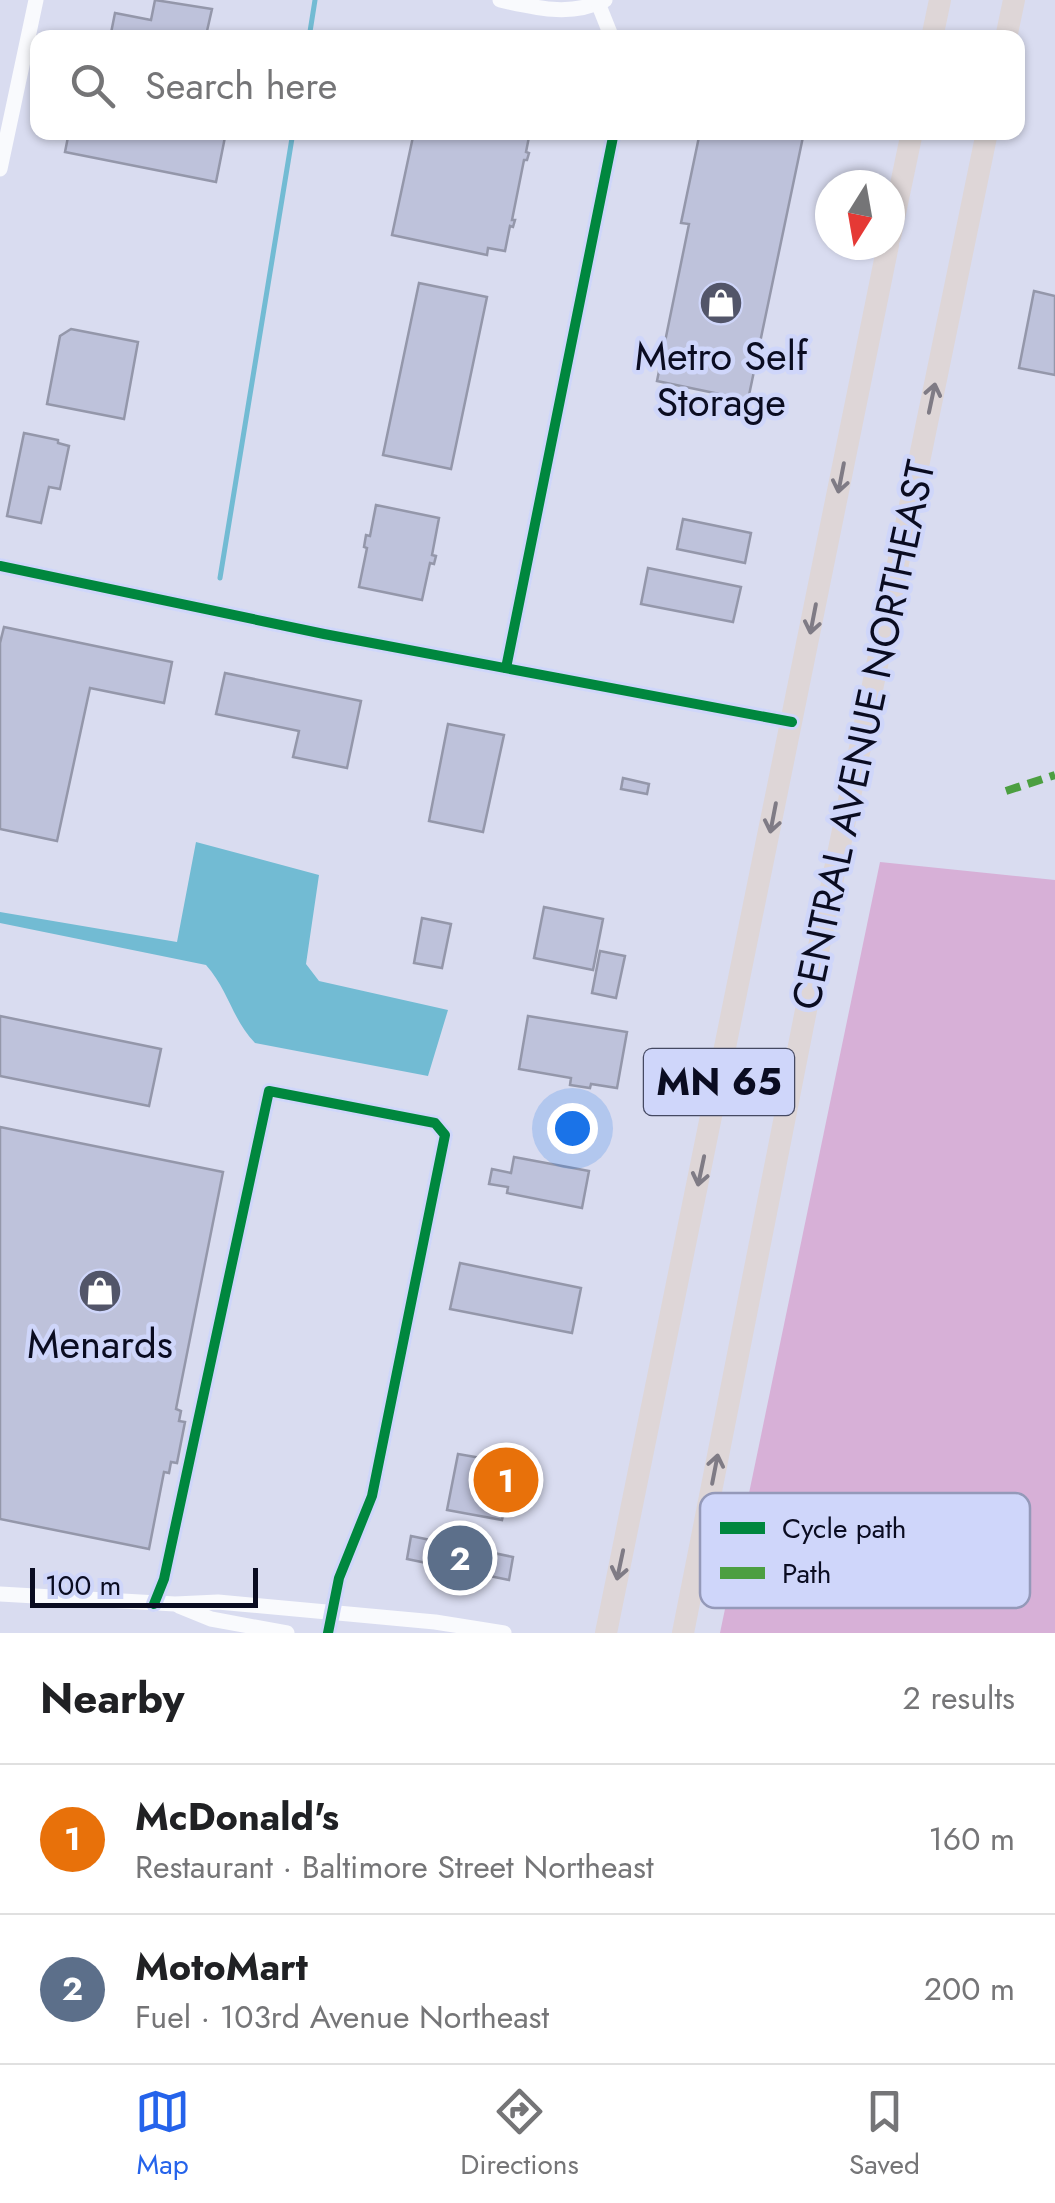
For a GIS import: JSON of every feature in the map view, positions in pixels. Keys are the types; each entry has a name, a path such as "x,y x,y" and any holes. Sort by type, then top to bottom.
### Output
{"highway":[{"path":"934,30 940,0"},
{"path":"1008,30 1014,0"},
{"path":"904,170 910,140"},
{"name":"CENTRAL AVENUE NORTHEAST","path":"711,1493 985,140"},
{"name":"CENTRAL AVENUE NORTHEAST","path":"602,1629 885,260"},
{"name":"CENTRAL AVENUE NORTHEAST","path":"683,1633 700,1547"}],"street":[{"path":"0,170 36,0"},
{"path":"500,0 567,11 602,2 610,30"},
{"path":"506,668 612,140"},
{"path":"0,566 792,722"},
{"path":"154,1604 164,1579 269,1091 435,1123 445,1135 372,1496 339,1578 328,1633"},
{"path":"0,1594 154,1604 218,1602 436,1622 504,1633"},
{"path":"175,1604 211,1619 287,1633"}],"shaded area":[{"path":"880,862 1055,880 1055,1633 720,1633 725,1608 1030,1608 1030,1493 749,1493"}],"water":[{"path":"196,842 319,875 306,964 319,981 448,1010 428,1076 255,1043 206,965 0,923 0,912 177,942"}],"building":[{"path":"155,0 212,9 207,30 112,30 115,13 151,20"},
{"path":"67,140 224,140 216,182 65,152"},
{"path":"412,140 528,140 515,220 505,251 488,248 487,255 392,235"},
{"name":"Metro Self Storage","path":"698,140 802,140 748,400 657,381 689,224 681,223"},
{"path":"419,283 487,297 451,469 383,455"},
{"path":"1034,291 1055,296 1055,375 1019,368"},
{"path":"71,329 138,342 124,419 47,404 60,336"},
{"path":"24,433 69,446 60,489 49,487 41,523 7,516"},
{"path":"376,505 439,518 432,555 436,556 434,564 430,563 422,600 359,587 366,535 370,536"},
{"path":"683,519 751,533 745,563 677,549"},
{"path":"648,568 741,587 733,622 641,604"},
{"path":"4,627 172,662 164,703 90,688 57,841 0,829 0,643"},
{"path":"225,673 361,701 347,768 293,757 299,731 216,714"},
{"path":"448,724 504,735 483,832 429,821"},
{"path":"623,778 649,784 647,794 621,789"},
{"path":"544,907 603,919 593,970 534,958"},
{"path":"422,918 451,924 442,968 414,963"},
{"path":"600,951 625,956 616,998 592,993"},
{"path":"0,1016 161,1049 149,1106 0,1076"},
{"path":"528,1016 627,1032 617,1088 570,1085 571,1078 519,1069"},
{"name":"Menards","path":"0,1127 223,1172 176,1409 181,1411 179,1421 185,1422 177,1463 171,1462 169,1473 164,1472 149,1549 0,1519"},
{"path":"514,1157 589,1171 582,1208 507,1193 508,1187 489,1184 492,1169 511,1173"},
{"path":"460,1263 581,1288 572,1333 450,1309"},
{"path":"458,1454 522,1465 518,1486 525,1487 521,1510 505,1507 502,1520 447,1510"},
{"path":"411,1536 513,1557 509,1580 407,1559"}],"waterway":[{"path":"310,30 315,0"},
{"path":"220,578 292,140"}],"marked path":[{"path":"1006,791 1055,775"}],"cycle path":[{"path":"506,668 612,140"},
{"path":"0,566 324,634 792,722"},
{"path":"154,1604 164,1579 269,1091 435,1123 445,1135 372,1496 339,1578 328,1633"}],"place":[{"name":"Metro Self Storage","path":"721,303"},
{"name":"Menards","path":"100,1291"},
{"name":"McDonald's","path":"506,1480"},
{"name":"MotoMart","path":"460,1558"}]}
